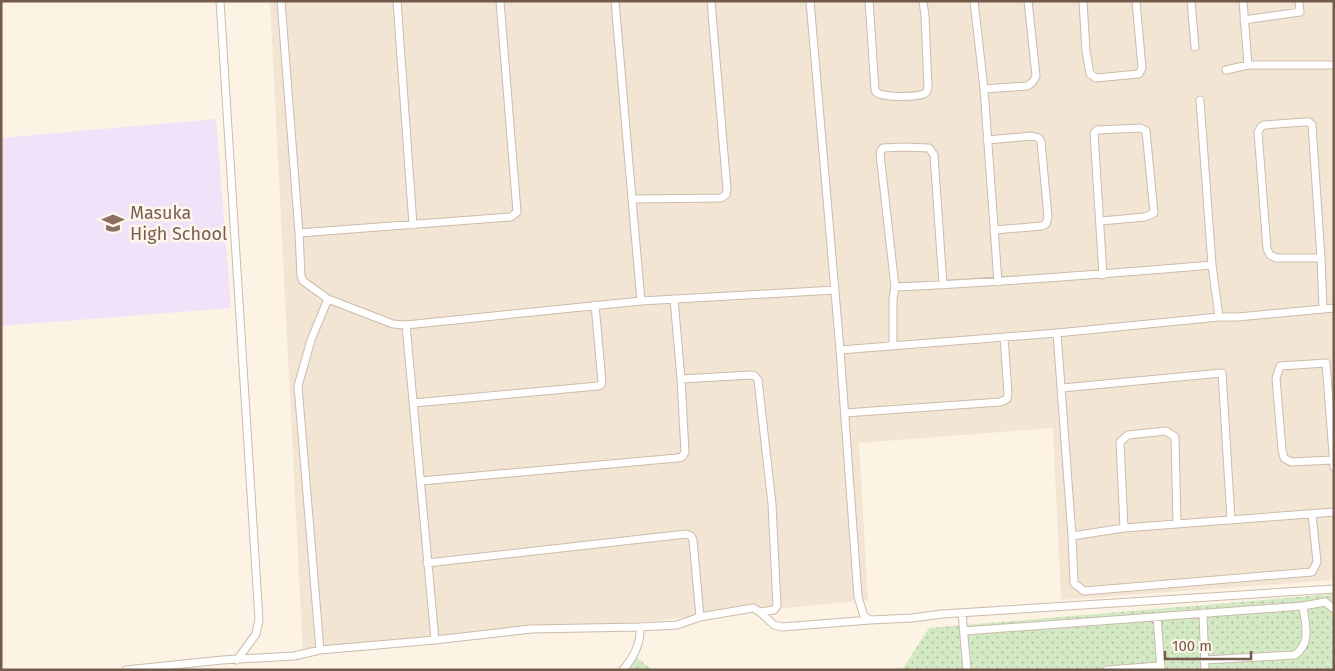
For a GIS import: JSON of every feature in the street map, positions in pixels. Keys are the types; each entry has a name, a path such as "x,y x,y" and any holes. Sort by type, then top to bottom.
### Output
{"street":[{"path":"220,1 259,620 256,634 237,660"},
{"path":"281,1 301,276 303,281 328,299 394,324 406,325 641,301 835,290"},
{"path":"397,1 413,225"},
{"path":"299,233 510,218 517,212 500,1"},
{"path":"615,1 641,301"},
{"path":"632,199 721,198 726,195 711,1"},
{"path":"810,1 840,350 858,598 864,616 870,620"},
{"path":"869,1 876,92 882,96 899,96 923,94 927,91 923,1"},
{"path":"974,1 984,89 998,282"},
{"path":"984,89 1027,86 1034,81 1036,76 1028,1"},
{"path":"1083,1 1086,51 1090,74 1096,78 1139,74 1142,68 1136,1"},
{"path":"1192,1 1195,47"},
{"path":"1243,1 1248,65"},
{"path":"1244,20 1300,12 1299,1"},
{"path":"1226,70 1248,65 1334,65"},
{"path":"1200,100 1212,265 1219,317"},
{"path":"1321,258 1276,258 1270,255 1266,249 1258,132 1260,127 1264,125 1305,122 1312,125 1321,258 1323,309"},
{"path":"1101,221 1145,217 1154,213 1146,131 1141,128 1096,130 1094,133 1103,275"},
{"path":"987,140 1032,136 1039,138 1041,142 1048,218 1046,224 1042,226 994,230"},
{"path":"893,346 893,299 895,287 880,154 883,148 929,148 934,155 943,285"},
{"path":"895,287 1103,275 1212,265"},
{"path":"320,650 298,386 311,340 328,299"},
{"path":"421,480 677,458 682,456 684,452 682,379 674,299"},
{"path":"414,403 601,385 595,305"},
{"path":"840,350 1334,308"},
{"path":"406,325 434,640"},
{"path":"1057,333 1074,582 1084,591 1312,572 1317,562 1312,514"},
{"path":"845,413 1000,402 1006,399 1008,393 1004,337"},
{"path":"1326,363 1333,463 1291,462 1284,458 1276,378 1280,366 1326,363"},
{"path":"1062,388 1222,373 1232,520"},
{"path":"682,379 751,375 755,376 758,380 772,504 777,606 774,610 760,612"},
{"path":"1124,528 1120,442 1128,435 1166,431 1175,436 1177,524"},
{"path":"1072,536 1124,528 1334,512"},
{"path":"427,563 686,534 693,540 700,617"},
{"path":"1325,602 1332,589"},
{"path":"126,670 222,660 294,656 320,650 434,640 530,628 677,625 700,617 753,608 774,625 782,628 962,613 1332,589"},
{"path":"964,631 1303,606 1325,602 1334,609"},
{"path":"1204,660 1295,655 1304,647 1306,638 1303,606"},
{"path":"962,613 967,670"},
{"path":"1203,613 1205,670"},
{"path":"1107,670 1161,668 1157,617"},
{"path":"623,670 633,658 640,638 640,627"},
{"path":"222,660 222,670"}],"shaded area":[{"path":"270,1 1334,1 1334,580 1061,600 1053,428 859,443 868,600 303,655"},
{"name":"Masuka High School","path":"216,119 231,308 1,326 1,138"}],"green space":[{"path":"1334,594 1334,670 902,670 929,628"},
{"path":"631,653 652,670 618,670"}],"place":[{"name":"Masuka High School","path":"113,223"}]}
